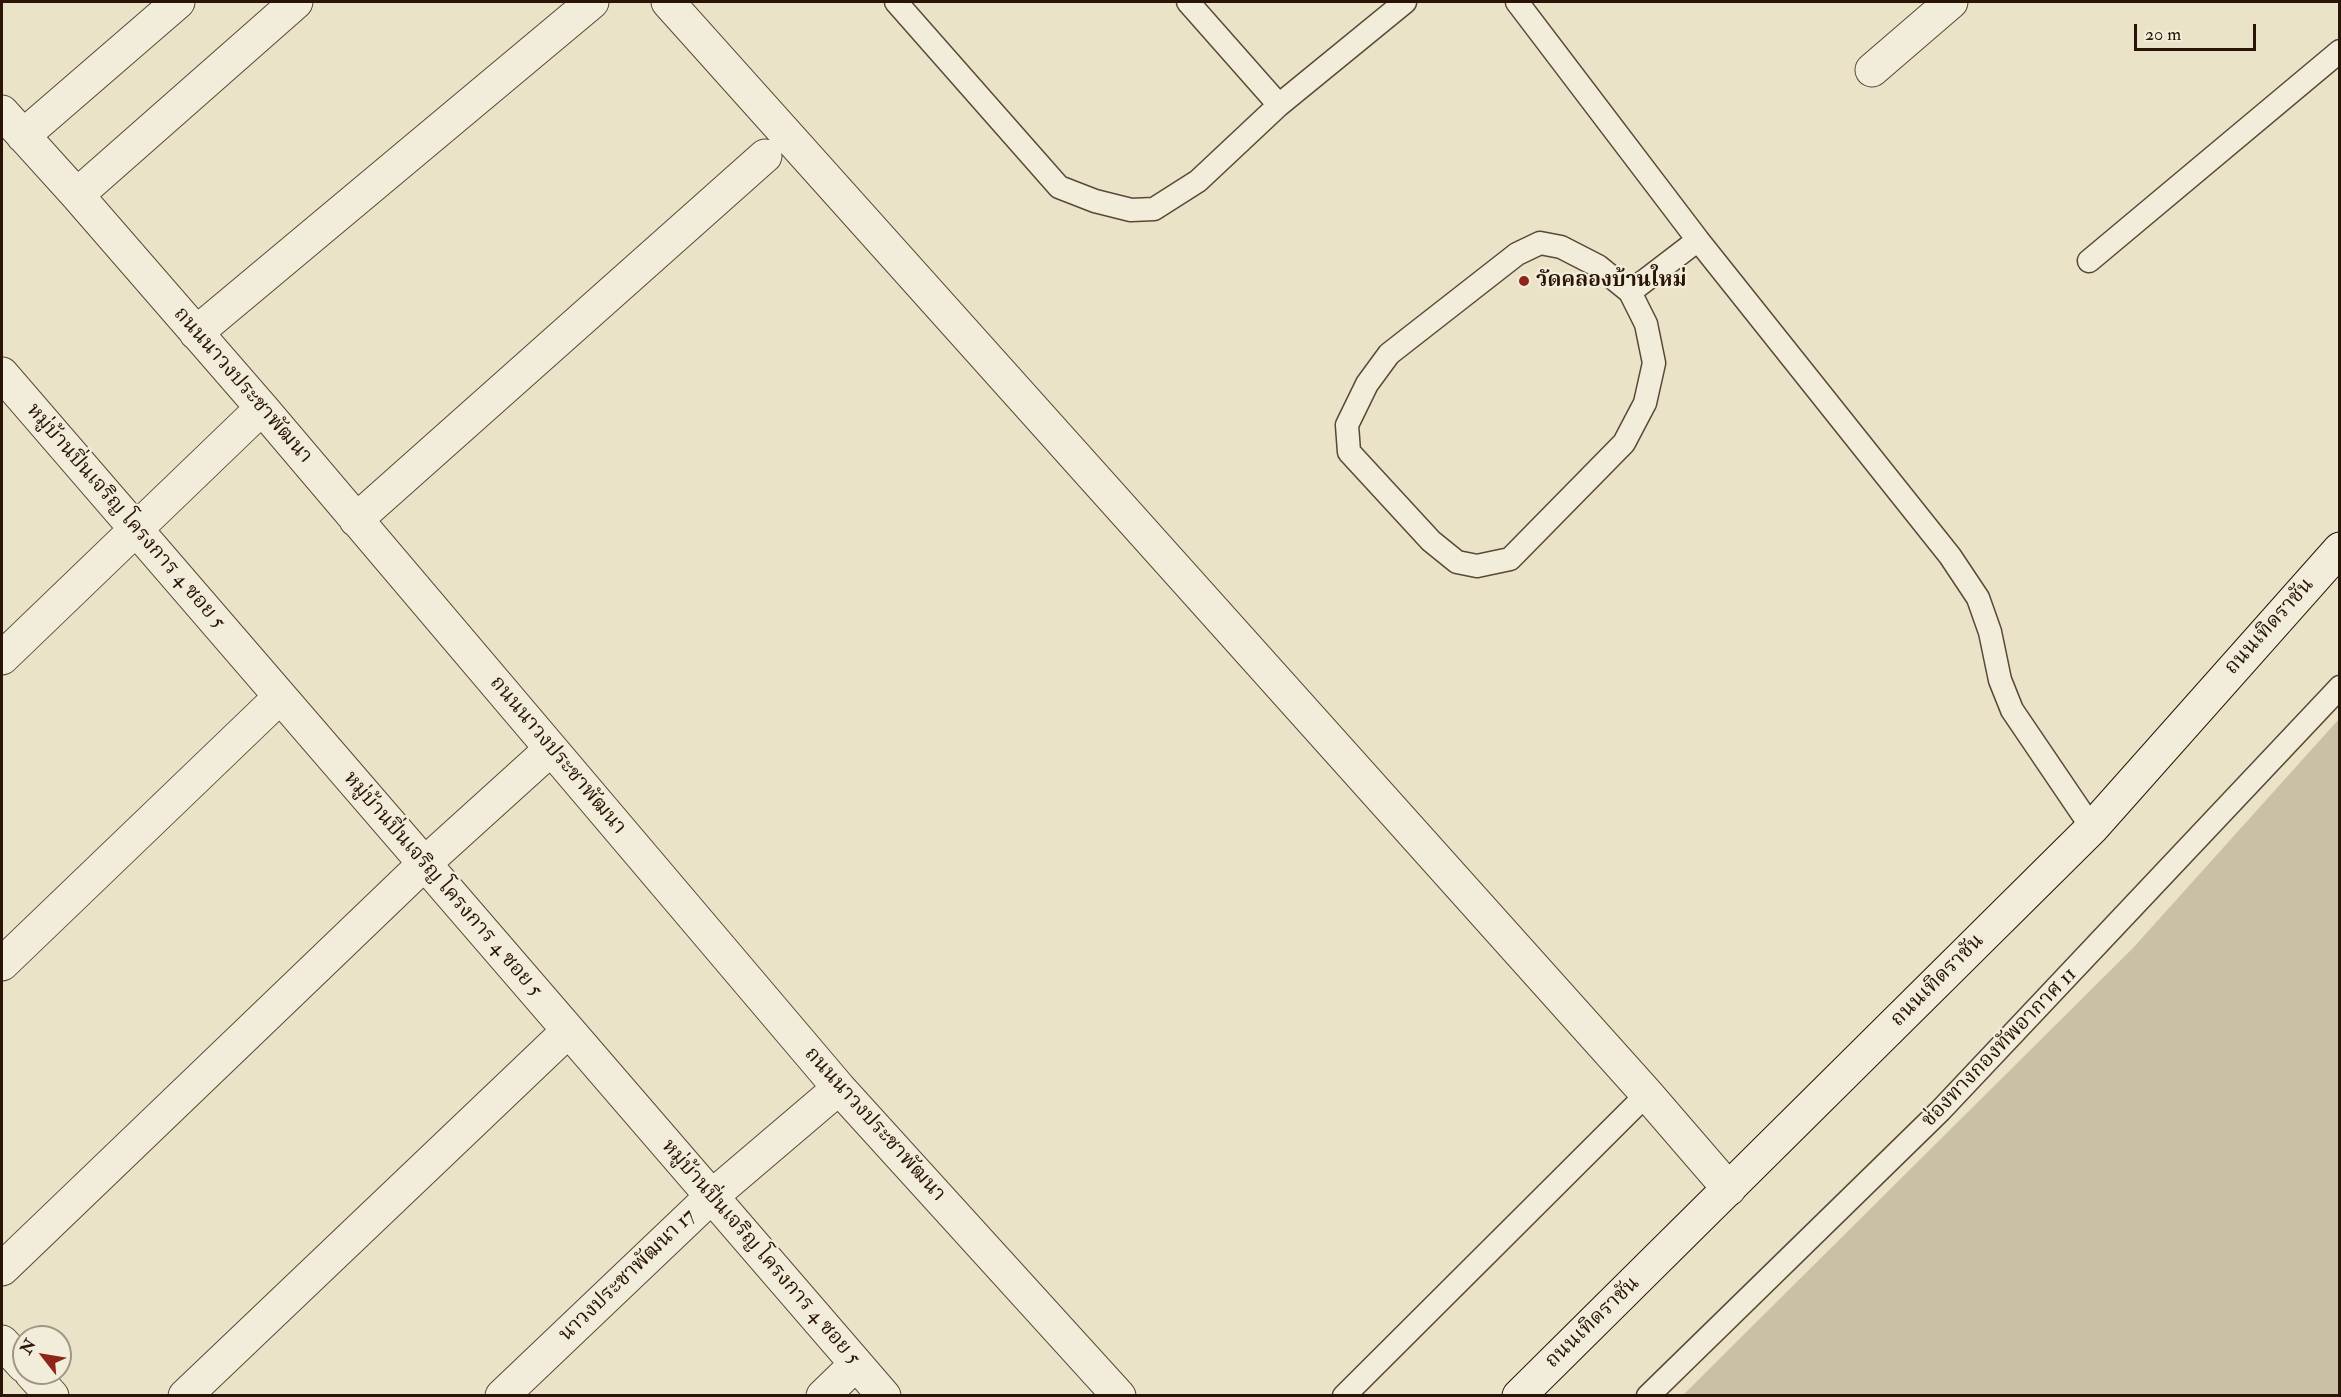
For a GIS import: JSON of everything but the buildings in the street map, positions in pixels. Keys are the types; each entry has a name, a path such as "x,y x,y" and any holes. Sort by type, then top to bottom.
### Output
{"street":[{"path":"23,136 178,2"},
{"path":"77,195 296,2"},
{"path":"196,333 592,2"},
{"path":"668,2 1647,1094 1729,1189"},
{"path":"1872,70 1951,2"},
{"name":"ถนนนาวงประชาพัฒนา","path":"2,112 262,408 839,1089 1119,1395"},
{"path":"356,520 765,156"},
{"name":"หมู่บ้านปิ่นเจริญ โครงการ 4 ซอย 5","path":"2,374 884,1395"},
{"path":"2,658 262,408"},
{"name":"ถนนเทิดราชัน","path":"1518,1395 2092,828 2340,549"},
{"path":"2,964 280,697"},
{"path":"2,1269 424,864 551,749"},
{"path":"185,1395 568,1031"},
{"name":"นาวงประชาพัฒนา 17","path":"502,1395 711,1197 839,1089"},
{"path":"823,1395 856,1364"}],"lane":[{"path":"896,2 1059,187 1095,201 1131,210 1154,209 1198,181 1279,105 1405,2"},
{"path":"1188,2 1279,105"},
{"path":"1517,2 1698,240 1950,556 1978,598 1990,632 2000,680 2012,710 2092,828"},
{"path":"2089,261 2340,51"},
{"path":"1630,292 1698,240"},
{"path":"1540,243 1561,247 1598,266 1630,292 1646,324 1654,363 1645,403 1624,443 1510,559 1477,566 1457,562 1431,541 1349,452 1347,424 1367,384 1389,354 1517,254 1540,243"},
{"name":"ช่องทางกองทัพอากาศ 11","path":"1648,1395 1941,1111 2340,687"},
{"path":"1344,1395 1647,1094"}],"shaded area":[{"path":"2339,719 2339,1395 1683,1395 2133,948"}],"place":[{"name":"วัดคลองบ้านใหม่","path":"1524,281"}]}
